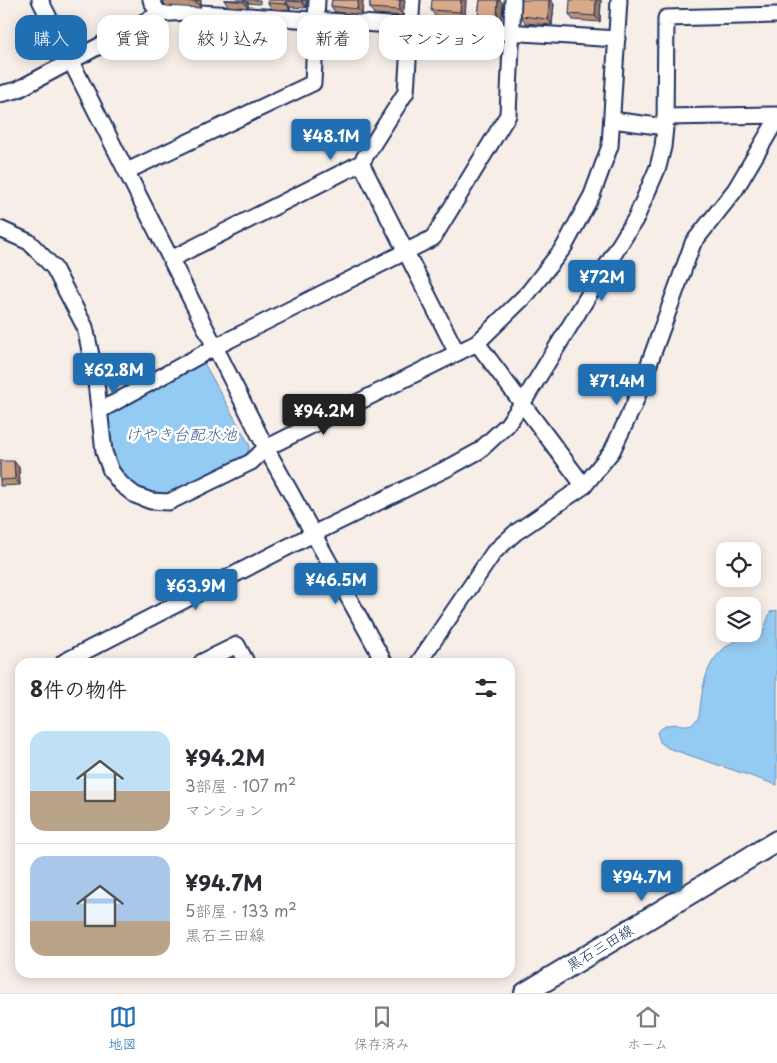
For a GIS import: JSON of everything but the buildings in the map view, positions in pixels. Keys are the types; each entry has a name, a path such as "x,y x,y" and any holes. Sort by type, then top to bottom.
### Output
{"main road":[{"name":"黒石三田線","path":"525,993 777,841"}],"street":[{"path":"40,0 266,448 382,658"},
{"path":"151,0 159,14"},
{"path":"316,15 317,0"},
{"path":"411,15 412,0"},
{"path":"101,410 215,347 433,238 508,115 513,0"},
{"path":"0,229 29,242 54,268 86,327 101,410 104,452 111,471 121,484 135,495 151,502 169,502 186,496 251,462 266,448 477,343 528,293 564,247 592,195 610,146 619,0"},
{"path":"0,94 17,90 72,63 159,14 215,7 297,18"},
{"path":"72,658 314,534 450,467 478,451 507,425 522,404 636,218 658,166 663,147 665,122 666,18 777,15"},
{"path":"504,32 617,40"},
{"path":"126,171 313,83 314,60"},
{"path":"171,259 361,163 406,92 408,60"},
{"path":"612,120 665,122 777,117"},
{"path":"422,658 494,552 515,533 584,486 612,451 634,405 693,243 735,190 777,117"},
{"path":"361,163 457,353"},
{"path":"477,343 584,486"},
{"path":"210,658 237,645 244,658"}],"water":[{"name":"けやき台配水池","path":"204,363 250,446 245,458 173,494 149,494 130,483 112,455 108,416"},
{"path":"777,610 777,785 668,748 660,742 657,732 668,725 689,725 696,721 699,716 704,684 711,664 725,648 734,642 761,642 761,636 770,612"}]}
